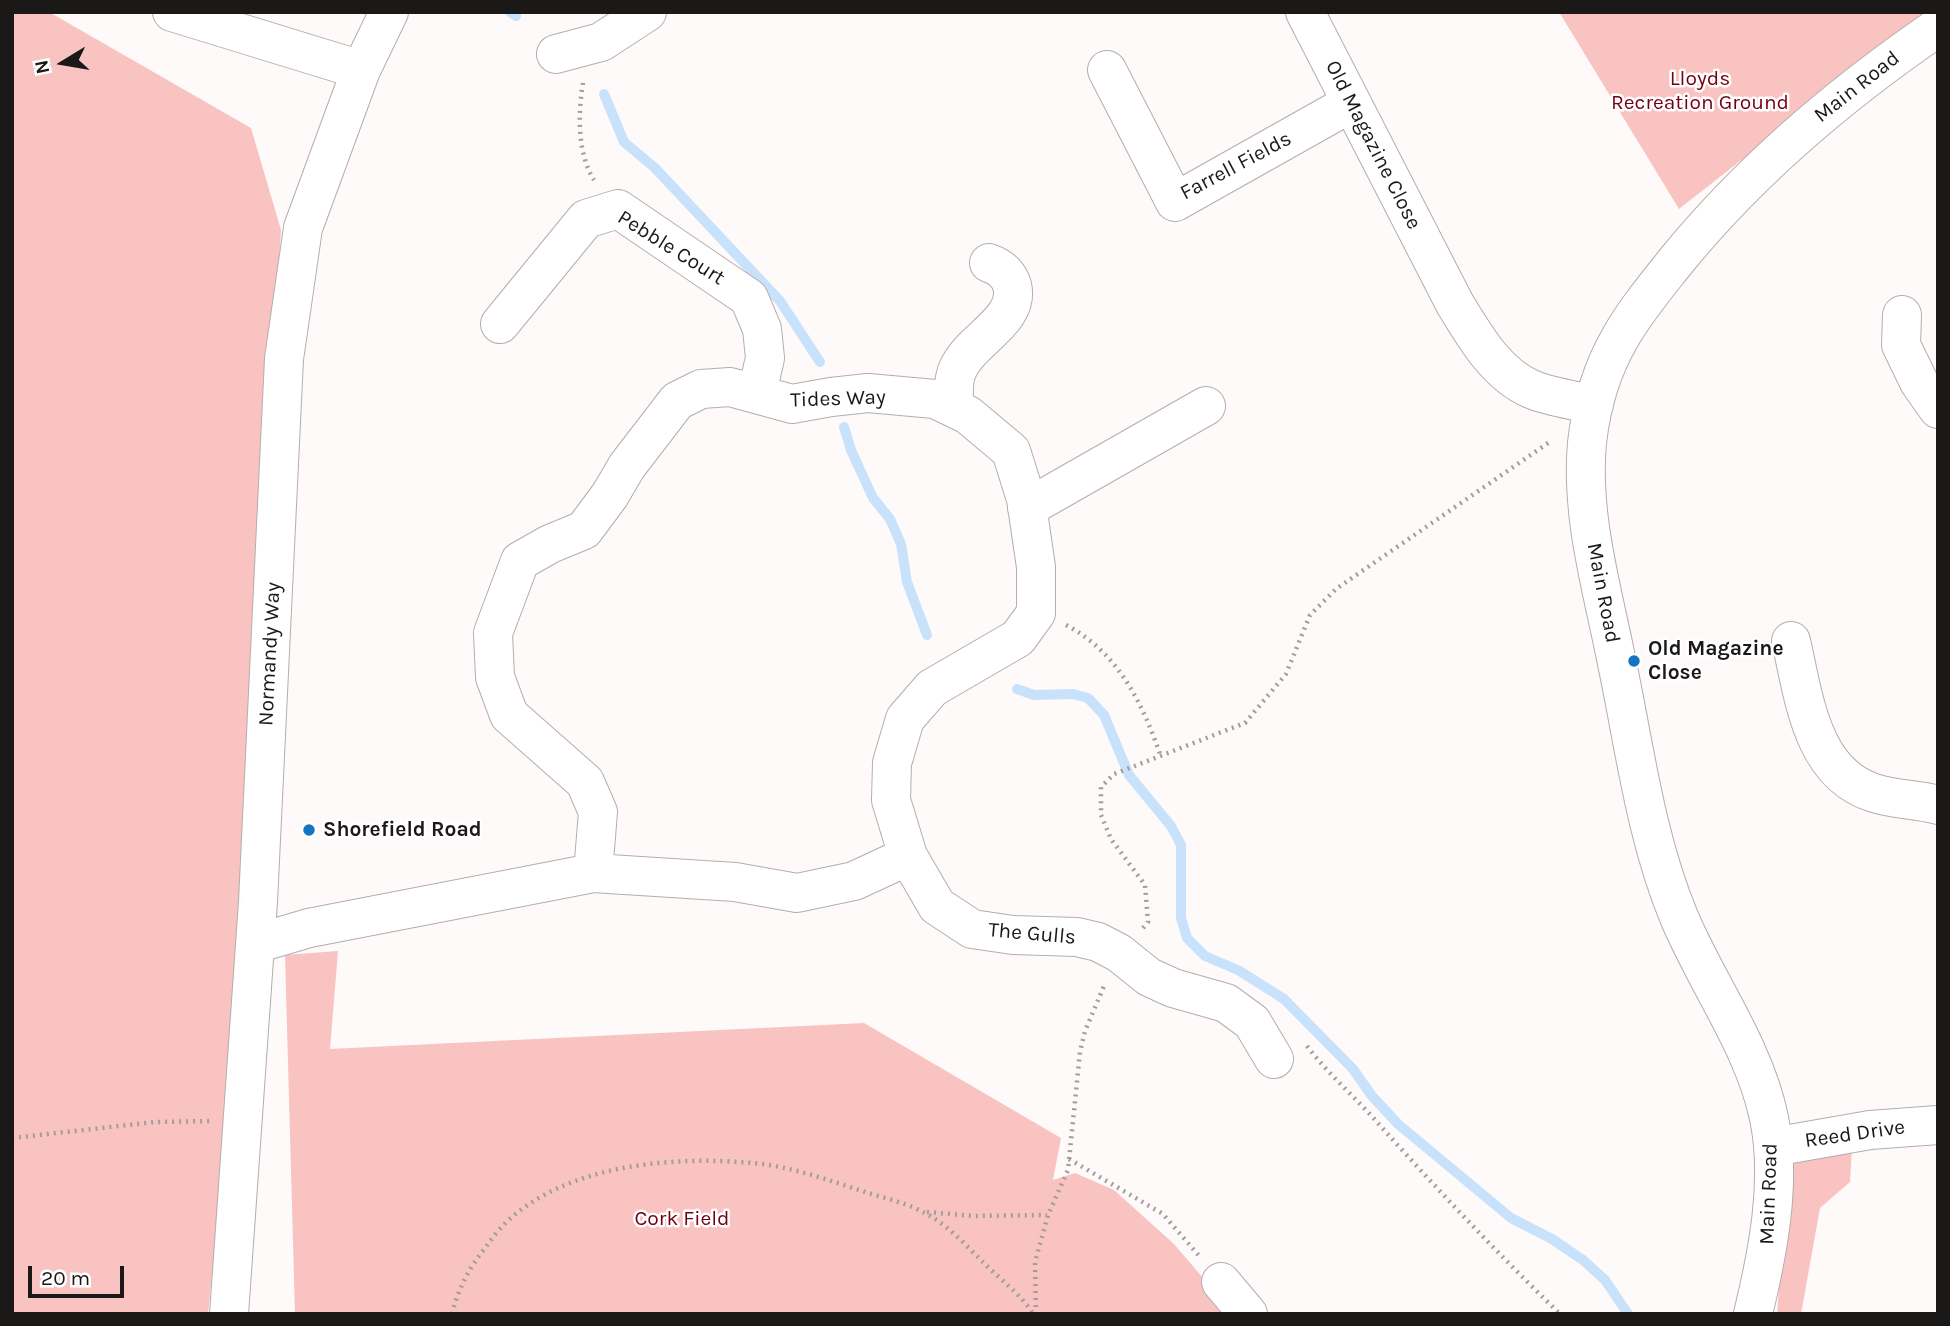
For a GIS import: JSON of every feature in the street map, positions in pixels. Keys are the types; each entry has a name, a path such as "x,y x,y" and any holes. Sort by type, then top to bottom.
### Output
{"street":[{"path":"172,12 361,70"},
{"name":"Normandy Way","path":"229,1314 255,944 284,359 303,228 361,70 390,12"},
{"path":"572,50 620,32 648,12"},
{"name":"Old Magazine Close","path":"1305,12 1455,304 1484,348 1515,380 1532,390 1593,409"},
{"name":"Main Road","path":"1753,1314 1766,1257 1770,1224 1773,1147 1769,1117 1758,1079 1679,917 1662,871 1591,527 1587,446 1601,382 1619,339 1702,230 1777,152 1815,119 1938,27"},
{"name":"Farrell Fields","path":"1107,70 1175,202 1351,103"},
{"name":"Pebble Court","path":"500,324 586,219 618,209 749,298 762,329 765,358 757,393"},
{"path":"954,408 954,381 960,364 1000,321 1014,294 1010,279 1001,268 989,262"},
{"path":"1902,315 1900,345 1919,382 1938,408"},
{"name":"Tides Way","path":"593,873 598,812 585,782 509,715 495,677 493,633 520,561 550,544 584,530 627,466 677,401 701,389 730,387 792,404 868,393 935,399 968,415 1011,451 1027,508 1036,567 1036,613"},
{"path":"1027,508 1206,406"},
{"path":"255,944 309,928 593,873 735,882 797,892 853,881 908,856 891,800 891,763 905,719 932,688 1018,638 1036,613"},
{"path":"1791,641 1815,734 1825,755 1839,773 1854,785 1875,794 1938,805"},
{"name":"The Gulls","path":"908,856 937,906 972,929 1013,935 1077,937 1098,942 1119,953 1149,978 1226,1003 1252,1022 1267,1048"},
{"name":"Reed Drive","path":"1773,1147 1857,1131 1938,1125"},
{"path":"1222,1282 1248,1314"}],"path":[{"path":"572,50 582,152 591,176 604,196 618,209"},
{"path":"1035,1314 1035,1262 1048,1215 1068,1170 1080,1052 1085,1031 1119,953 1148,922 1149,907 1145,885 1111,839 1101,815 1101,787 1114,774 1245,723 1286,674 1310,615 1336,589 1593,409"},
{"path":"1036,613 1056,619 1077,631 1098,647 1122,674 1140,701 1161,757"},
{"path":"1267,1048 1278,1031 1291,1032 1303,1039 1322,1065 1491,1247 1560,1314"},
{"path":"12,1138 155,1122 242,1121"},
{"path":"1069,1158 1163,1213 1222,1282"},
{"path":"452,1314 463,1280 475,1260 511,1217 532,1202 567,1185 622,1167 687,1162 752,1163 818,1177 923,1212 944,1224 1035,1314"},
{"path":"923,1212 995,1216 1048,1215"}],"green space":[{"path":"12,12 49,12 251,128 281,230 224,1156 208,1314 12,1314"},
{"name":"Lloyds Recreation Ground","path":"1559,12 1930,12 1679,209"},
{"name":"Cork Field","path":"338,951 330,1049 864,1023 1061,1138 1053,1180 1075,1173 1114,1190 1174,1244 1234,1314 295,1314 285,955"},
{"path":"1852,1146 1850,1182 1820,1208 1801,1314 1777,1314 1789,1161"}],"waterway":[{"path":"510,12 516,16"},
{"path":"604,94 624,142 655,168 780,301 820,362"},
{"path":"844,427 851,450 873,498 890,519 901,544 907,582 927,635"},
{"path":"1017,689 1034,695 1073,694 1088,698 1104,715 1129,775 1171,826 1181,845 1181,918 1187,938 1205,956 1238,970 1284,999 1353,1069 1372,1096 1398,1124 1511,1218 1552,1239 1583,1260 1605,1280 1628,1314"}],"place":[{"name":"Old Magazine Close","path":"1634,661"},
{"name":"Shorefield Road","path":"309,830"}]}
